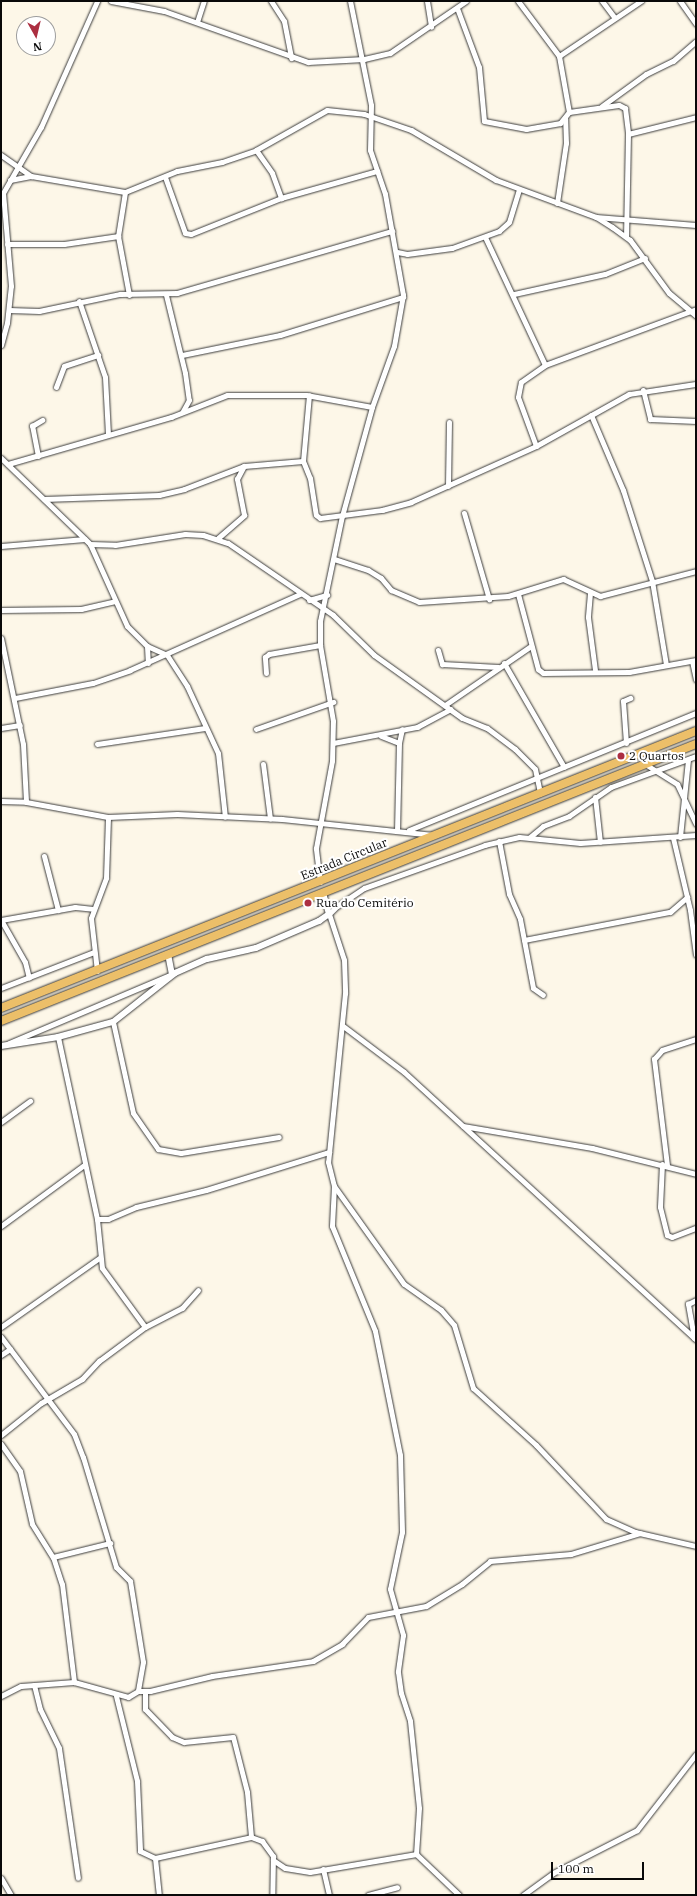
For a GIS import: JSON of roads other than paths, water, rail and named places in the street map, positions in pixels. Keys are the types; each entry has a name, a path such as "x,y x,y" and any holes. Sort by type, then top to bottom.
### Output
{"main road":[{"name":"Estrada Circular","path":"1,1008 696,731"},
{"name":"Estrada Circular","path":"1,1021 696,744"}],"street":[{"path":"1,345 3,329 9,310 11,264 7,244 2,193 18,168 47,114 97,1"},
{"path":"111,1 197,22 291,58 308,62 364,59 390,53 431,27 466,1"},
{"path":"197,22 204,1"},
{"path":"271,1 284,21 291,58"},
{"path":"320,882 316,848 333,743 333,702 320,645 322,608 334,559 342,516 372,407 392,352 403,297 400,263 377,171 370,150 372,115 364,59 350,1"},
{"path":"427,1 431,27"},
{"path":"458,8 479,67 484,121 526,129 560,123 569,112 559,56 518,1"},
{"path":"602,1 615,18"},
{"path":"559,56 641,1"},
{"path":"680,1 696,24"},
{"path":"601,107 656,68 673,61 696,41"},
{"path":"569,112 601,107 623,106 628,134 628,218 626,236"},
{"path":"10,180 31,176 125,192 165,177 256,150 327,110 341,108 372,115 411,130 475,170 520,190 596,217 626,236 645,258 669,293 688,311 696,316"},
{"path":"628,134 696,117"},
{"path":"557,203 566,143 565,118"},
{"path":"256,150 272,173 281,198"},
{"path":"1,155 31,176"},
{"path":"165,177 185,233 195,234 281,198 377,171"},
{"path":"397,252 407,254 452,248 485,237 509,222 520,190"},
{"path":"125,192 118,236 129,295"},
{"path":"596,217 628,218 696,225"},
{"path":"9,310 39,311 79,301 129,295 166,295 271,268 392,231"},
{"path":"7,244 64,244 118,236"},
{"path":"485,237 514,294 545,365"},
{"path":"400,263 407,254"},
{"path":"514,294 605,274 645,258"},
{"path":"166,295 182,355 188,400 183,411"},
{"path":"182,355 280,335 403,297"},
{"path":"79,301 98,355 110,422 108,434"},
{"path":"536,446 518,390 521,382 545,365 696,308"},
{"path":"56,387 64,366 98,355"},
{"path":"309,395 303,461 310,478 316,515 342,516 411,502 536,446 592,415 643,390 696,384"},
{"path":"643,390 650,419 696,422"},
{"path":"8,464 238,394 309,395 372,407"},
{"path":"188,400 199,406"},
{"path":"592,415 623,490 652,581 666,665"},
{"path":"38,456 32,426 42,420"},
{"path":"110,422 118,431"},
{"path":"448,486 449,422"},
{"path":"1,458 90,544 127,626 147,646 167,655 179,671 220,758 225,817"},
{"path":"44,500 159,495 244,466 303,461"},
{"path":"237,479 244,466"},
{"path":"218,538 244,515 237,479 229,471"},
{"path":"464,513 489,599"},
{"path":"90,544 115,545 184,534 218,538 322,608 374,655 445,704 462,718 487,728 515,749 530,762 539,778 540,793"},
{"path":"1,546 85,539"},
{"path":"334,559 368,570 382,578 391,590 419,602 489,599 518,594 563,579 590,593 613,593 652,581 696,571"},
{"path":"590,593 588,617 595,670"},
{"path":"15,698 93,683 148,663 300,594"},
{"path":"518,594 538,669 543,673 595,670 629,672 694,660 696,680"},
{"path":"310,600 326,595"},
{"path":"1,610 81,609 115,601"},
{"path":"1,638 20,725 26,802"},
{"path":"266,673 265,657 269,654 320,645"},
{"path":"147,646 148,663"},
{"path":"445,704 531,646"},
{"path":"438,650 442,664 498,667"},
{"path":"504,663 564,767"},
{"path":"626,743 623,701 630,698"},
{"path":"256,729 333,702"},
{"path":"333,743 422,725 451,709"},
{"path":"409,830 626,743 696,713"},
{"path":"1,728 20,725"},
{"path":"97,744 205,728"},
{"path":"397,829 399,743 402,729"},
{"path":"377,735 390,737 399,743"},
{"path":"530,837 543,826 569,816 595,797 654,771 696,756"},
{"path":"680,837 688,759"},
{"path":"263,764 270,819"},
{"path":"645,764 677,784 696,824"},
{"path":"595,797 600,842"},
{"path":"1,801 26,802 108,817 177,814 270,819 409,830 433,835"},
{"path":"97,971 94,952 93,908 106,878 108,817"},
{"path":"1,1046 207,959 256,948 329,914 364,888 499,841 530,837 600,842 673,838 696,835"},
{"path":"673,838 690,910 696,955"},
{"path":"499,841 509,894 518,910 533,988 543,995"},
{"path":"44,856 58,910"},
{"path":"323,893 344,960 343,1026 329,1152 334,1186 332,1226 374,1331 400,1455 402,1532 390,1589 398,1611 403,1635 398,1672 401,1693 410,1721 419,1808 416,1854 458,1895"},
{"path":"524,940 670,912 687,897"},
{"path":"29,978 24,962 1,920 58,910 93,908"},
{"path":"690,910 696,913"},
{"path":"1,988 94,952"},
{"path":"168,954 172,974"},
{"path":"9,1043 58,1037 113,1022 172,974"},
{"path":"113,1022 133,1113 158,1149 181,1153 279,1137"},
{"path":"343,1026 404,1072 695,1339"},
{"path":"58,1037 84,1165 97,1219 99,1258 102,1268 145,1327"},
{"path":"696,1039 662,1050 654,1059 665,1165 660,1207 667,1235 672,1236 696,1228"},
{"path":"1,1122 30,1101"},
{"path":"462,1126 533,1136 665,1165 696,1174"},
{"path":"97,1219 108,1219 136,1207 206,1190 329,1152"},
{"path":"2,1225 84,1165"},
{"path":"334,1186 404,1284 441,1310 454,1325 473,1388 536,1444 596,1511 618,1526 640,1533 696,1546"},
{"path":"1,1327 99,1258"},
{"path":"1,1435 48,1399 82,1379 99,1361 145,1327 182,1308 198,1290"},
{"path":"695,1339 688,1304 696,1300"},
{"path":"1,1337 74,1434 110,1543 116,1567 130,1581 143,1662 138,1691"},
{"path":"1,1355 10,1349"},
{"path":"1,1444 20,1471 32,1524 53,1557 66,1602 74,1682"},
{"path":"1,1696 21,1686 74,1682 116,1696 128,1697 138,1691 145,1691 219,1674 313,1660 342,1644 368,1617 426,1606 462,1584 490,1561 571,1554 640,1533"},
{"path":"53,1557 110,1543"},
{"path":"34,1685 45,1721 58,1748 78,1878"},
{"path":"145,1691 145,1709 172,1737 184,1742 233,1737 247,1792 251,1837"},
{"path":"116,1696 137,1781 140,1852 155,1858 251,1837 269,1847 274,1860 272,1895"},
{"path":"523,1895 553,1873 636,1830 696,1754"},
{"path":"274,1860 300,1872 416,1854"},
{"path":"155,1858 159,1895"},
{"path":"323,1869 329,1895"},
{"path":"1,1878 11,1895"},
{"path":"368,1895 397,1887"}],"place":[{"name":"2 Quartos","path":"621,756"},
{"name":"Rua do Cemitério","path":"308,903"}]}
